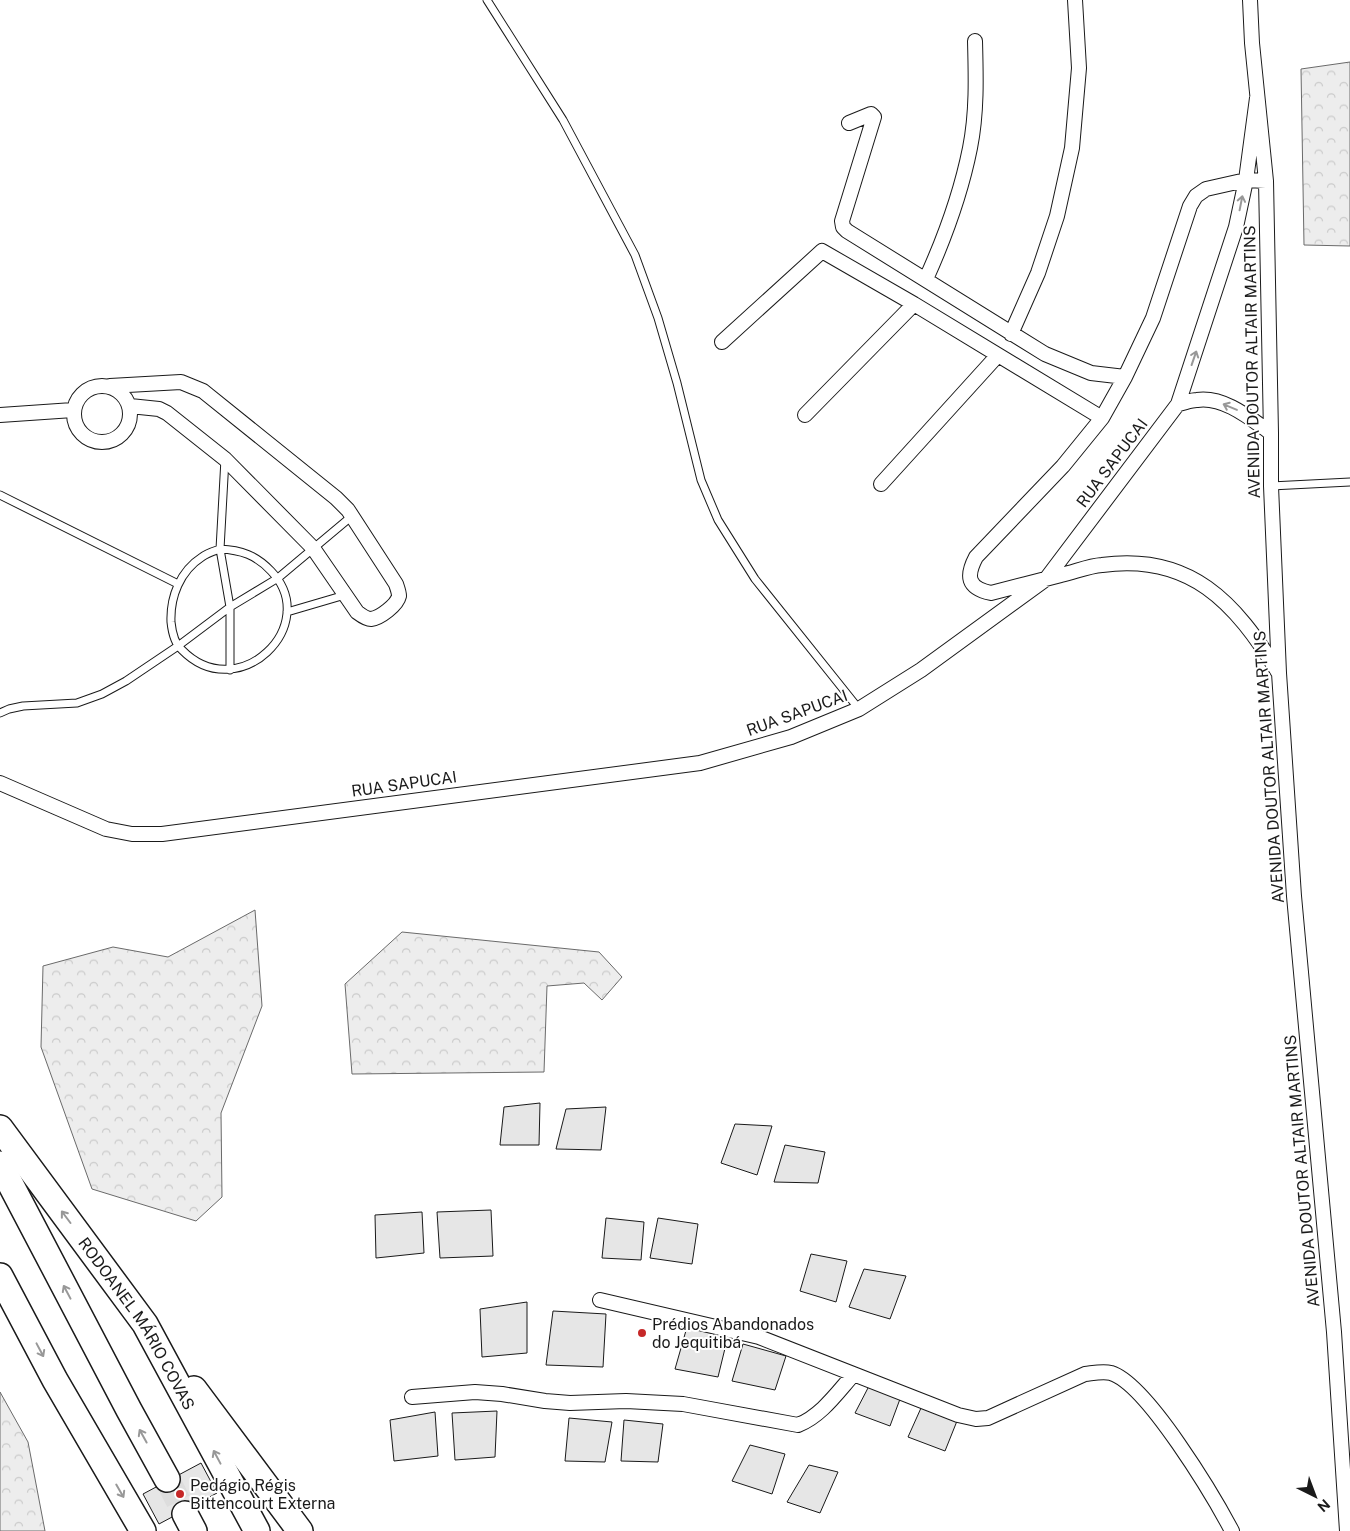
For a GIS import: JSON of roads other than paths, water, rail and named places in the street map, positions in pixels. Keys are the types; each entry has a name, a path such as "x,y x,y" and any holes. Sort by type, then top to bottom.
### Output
{"highway":[{"name":"RODOANEL MÁRIO COVAS","path":"0,1128 144,1324 257,1531"},
{"path":"0,1164 167,1479"},
{"path":"0,1276 56,1380 143,1531"},
{"path":"144,1324 300,1531"}],"street":[{"path":"1011,334 1038,272 1058,216 1072,148 1079,68 1075,0"},
{"name":"AVENIDA DOUTOR ALTAIR MARTINS","path":"1250,0 1257,98 1265,157 1272,433 1271,486 1279,673 1294,896 1334,1332 1348,1531"},
{"path":"926,279 946,232 970,148 976,88 975,41"},
{"name":"RUA SAPUCAI","path":"0,783 106,829 132,834 162,834 700,763 791,737 859,709 921,670 1046,579 1178,404 1236,227 1246,180 1257,98"},
{"path":"849,123 871,114 874,117 842,221 846,231 1045,354 1091,373 1125,377"},
{"path":"1266,181 1246,180 1206,189 1196,196 1190,206 1153,318 1125,377 1102,418 1063,466 976,556 969,570 970,581 980,590 991,593 1101,564 1141,563 1168,568 1196,580 1226,604 1257,637 1279,673"},
{"path":"722,342 822,251 914,304 1102,418"},
{"path":"806,415 914,304"},
{"path":"881,484 998,355"},
{"path":"110,386 118,390 125,397 130,406 128,425 123,433 107,442 89,440 82,435 76,428 73,410 76,401 90,387 180,382 203,391 336,498 352,516 396,584 399,595 395,605 372,619 362,616 357,612 313,548 225,459 167,413 159,409 130,406"},
{"path":"1178,404 1199,399 1218,402 1239,411 1272,433"},
{"path":"0,415 73,410"},
{"path":"600,1300 759,1337 958,1415 976,1419 988,1418 1085,1374 1112,1373 1125,1381 1145,1400 1188,1457 1232,1531"},
{"path":"412,1398 475,1392 553,1402 626,1401 683,1404 798,1425 819,1412 853,1375"}],"lane":[{"path":"486,0 563,120 635,255 658,318 677,383 701,480 718,520 755,580 859,709"},
{"path":"225,459 220,549 230,607 230,670"},
{"path":"1271,486 1350,482"},
{"path":"0,495 178,584"},
{"path":"0,713 23,706 77,703 102,694 126,681 178,646 230,607 278,578 352,516"},
{"path":"220,549 245,552 257,558 278,578 285,595 287,612 282,631 274,646 262,658 247,666 230,670 215,669 188,657 178,646 172,628 172,598 178,584 188,569 202,557 220,549"},
{"path":"287,612 345,595"}],"tunnel":[{"path":"167,1479 185,1514"}],"place":[{"name":"Prédios Abandonados do Jequitibá","path":"642,1333"},
{"name":"Pedágio Régis Bittencourt Externa","path":"180,1494"}]}
